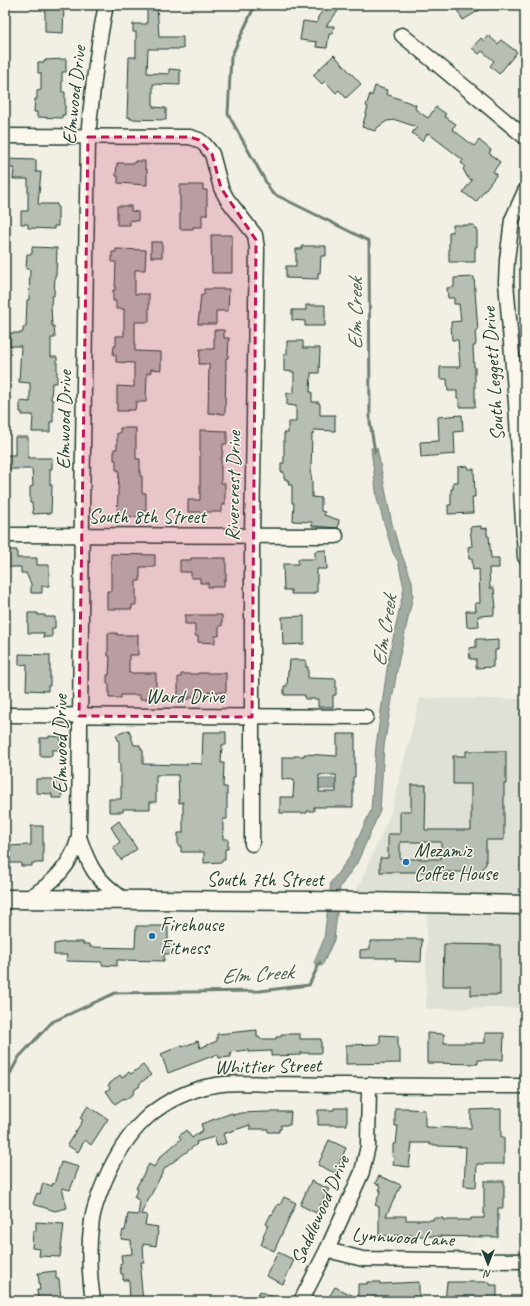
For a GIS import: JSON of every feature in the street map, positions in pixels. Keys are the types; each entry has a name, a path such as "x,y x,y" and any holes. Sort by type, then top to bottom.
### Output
{"main road":[{"name":"South 7th Street","path":"5,899 308,901 525,905"}],"street":[{"name":"Elmwood Drive","path":"106,5 101,27 88,137 79,716 79,837 86,858 101,882 123,899"},
{"path":"402,35 525,137"},
{"path":"5,136 88,137"},
{"name":"Rivercrest Drive","path":"88,137 190,137 199,140 212,154 221,188 251,228 256,240 252,536 252,844"},
{"name":"South Leggett Drive","path":"525,191 512,220 506,282 520,403 525,557"},
{"name":"South 8th Street","path":"5,535 336,536"},
{"name":"Ward Drive","path":"5,715 366,718"},
{"name":"Elmwood Drive","path":"27,900 43,890 62,871 74,852 79,837"},
{"name":"Whittier Street","path":"93,1301 89,1255 92,1219 98,1195 121,1147 137,1126 156,1110 180,1097 205,1087 229,1083 525,1086"},
{"name":"Saddlewood Drive","path":"301,1301 327,1250 362,1172 368,1146 369,1085"},
{"name":"Lynnwood Lane","path":"327,1250 363,1259 525,1261"}],"highlighted area":[{"path":"88,137 190,137 199,140 212,154 221,188 256,240 252,717 79,716"}],"shaded area":[{"path":"371,448 377,448 392,524 398,545 412,581 413,596 399,659 384,746 380,811 357,863 340,887 334,940 322,966 314,963 324,939 331,882 349,858 371,810 376,746 388,662 404,588 398,561 393,553 377,499"},
{"path":"420,698 525,699 525,1008 426,1009 427,893 355,895 391,812"},
{"path":"318,779 340,779 340,789 318,789"}],"building":[{"path":"45,5 64,5 63,33 45,32"},
{"path":"147,5 157,5 159,37 183,37 183,49 148,49 147,73 169,74 169,69 180,70 180,85 153,84 153,107 166,108 166,120 130,119 130,117 127,117 129,57 136,57 136,32 133,32 133,24 147,24"},
{"path":"327,5 331,5 338,11 326,26 334,26 333,34 329,34 327,48 316,47 317,42 300,40 303,21 317,23 318,17"},
{"path":"454,5 488,5 463,20"},
{"path":"488,35 498,44 501,40 517,52 499,74 490,66 494,61 482,51 479,54 472,48 481,38 484,41"},
{"path":"334,55 361,84 346,98 339,90 336,93 325,81 322,84 313,75"},
{"path":"66,59 66,72 62,72 62,92 65,92 65,115 62,115 62,118 37,117 37,112 34,112 35,99 37,99 37,91 41,90 41,73 38,73 38,62 45,62 45,60"},
{"path":"375,86 387,90 386,94 416,105 415,109 428,118 436,107 446,114 444,116 456,124 452,129 474,146 479,140 491,150 489,153 500,162 493,172 497,174 476,202 463,192 472,180 468,178 463,169 465,166 461,163 463,160 428,133 422,141 412,133 417,127 396,120 387,121 375,131 362,127 368,107 366,106 370,94 372,96"},
{"path":"5,159 36,160 36,172 41,172 38,204 57,204 58,207 58,226 54,226 54,229 28,228 28,224 21,224 21,211 28,211 28,179 13,179 14,168 5,168"},
{"path":"135,161 145,161 145,169 147,169 147,185 118,183 118,176 116,176 117,163 135,163"},
{"path":"180,185 203,185 203,190 207,190 207,215 202,215 202,227 180,229"},
{"path":"117,206 131,206 131,211 138,212 138,221 130,220 130,225 117,225"},
{"path":"453,225 474,225 475,229 477,229 475,262 449,262 449,232 453,232"},
{"path":"211,235 232,235 232,273 212,273"},
{"path":"151,242 162,242 162,257 151,257"},
{"path":"302,246 326,246 326,256 321,256 320,273 318,273 318,279 286,278 286,266 296,266 296,249 302,249"},
{"path":"32,247 57,248 54,296 52,296 51,304 52,326 54,326 55,338 51,338 51,357 57,357 57,383 52,383 51,400 53,400 53,422 50,422 50,432 32,432 33,415 22,415 22,412 20,412 20,401 30,402 30,383 19,382 21,346 10,346 10,333 22,333 23,327 26,327 30,269 26,269 27,254 32,254"},
{"path":"116,249 146,250 145,270 135,270 135,294 149,294 149,322 135,322 135,351 161,352 161,370 151,369 151,373 147,373 146,402 136,402 135,410 128,411 117,411 117,386 134,387 134,363 116,362 116,355 113,355 114,346 116,346 116,336 124,336 124,309 116,309 116,301 113,301 116,262 112,262 112,252 116,252"},
{"path":"474,277 478,331 475,331 476,343 475,346 473,346 475,367 475,407 459,407 457,391 448,391 447,379 440,379 440,367 460,367 458,340 452,340 451,322 461,321 459,304 454,304 454,298 448,298 447,288 454,287 454,278"},
{"path":"204,289 229,289 228,311 216,311 216,324 198,324 201,295 204,295"},
{"path":"306,305 325,305 325,326 305,326 305,321 292,320 292,310 306,310"},
{"path":"214,330 224,330 224,338 229,338 228,358 226,358 225,414 208,413 209,364 199,364 200,349 214,349"},
{"path":"287,341 303,341 303,348 320,348 319,373 311,373 310,392 312,392 312,402 319,402 320,404 320,415 335,415 335,431 314,430 312,434 310,469 312,497 321,498 321,511 325,512 324,515 339,520 338,528 312,526 312,522 293,521 294,503 292,503 292,485 288,485 289,481 284,479 284,472 281,472 281,463 284,463 284,433 288,433 288,422 296,422 296,406 287,405 287,393 294,393 294,372 284,371 284,354 287,354"},
{"path":"462,415 463,431 454,432 455,454 421,457 420,442 439,441 438,417"},
{"path":"120,428 136,428 136,459 140,459 142,493 146,493 146,511 141,511 141,517 117,516 119,470 116,470 114,449 117,449 117,433 120,433"},
{"path":"200,430 227,431 227,444 223,444 221,458 221,483 225,483 225,505 222,505 222,512 188,512 188,500 200,500"},
{"path":"15,437 28,437 28,458 52,458 52,469 50,469 50,485 52,485 51,513 33,514 32,503 30,503 30,487 33,486 32,469 5,469 5,455 15,455"},
{"path":"468,466 469,469 474,469 475,497 472,497 473,513 448,514 448,505 451,505 451,489 453,489 453,482 458,482 458,467"},
{"path":"481,526 481,529 487,528 491,558 499,558 499,568 489,568 490,588 494,588 496,608 494,608 494,615 478,616 479,626 467,627 466,611 476,611 475,603 480,603 479,569 473,570 472,559 469,559 468,547 472,546 470,527"},
{"path":"5,550 17,550 17,558 37,558 37,565 49,565 49,586 42,586 42,593 31,593 31,584 26,573 21,573 21,567 5,567"},
{"path":"326,550 327,569 317,569 317,592 314,592 314,594 291,594 291,590 284,590 283,564 298,564 298,559 315,559 315,551"},
{"path":"111,554 155,555 155,567 140,567 140,581 136,581 136,605 132,605 132,609 107,609 107,591 111,591"},
{"path":"191,558 226,558 226,580 224,580 224,587 208,587 208,583 200,583 200,578 191,578 191,572 180,572 180,560 191,560"},
{"path":"28,613 38,613 38,615 45,615 45,617 55,617 55,628 52,628 52,637 43,637 44,633 28,633"},
{"path":"185,615 222,615 222,626 219,626 219,636 215,636 215,643 198,642 198,636 195,636 195,624 185,624"},
{"path":"304,616 304,644 283,645 282,617"},
{"path":"108,633 117,633 117,635 138,635 138,655 129,655 129,673 156,673 156,699 140,699 140,695 121,695 121,698 109,698 109,684 107,684 110,656 108,656"},
{"path":"476,639 484,639 484,641 498,640 498,650 495,650 493,667 476,668 476,659 470,659 469,648 476,647"},
{"path":"19,654 50,655 50,686 48,686 48,691 26,690 27,664 19,665"},
{"path":"290,660 306,660 306,667 308,667 308,678 336,679 336,695 333,695 333,707 318,707 318,699 305,699 305,695 284,695 284,686 287,686"},
{"path":"226,673 226,692 208,692 208,697 190,697 190,699 179,699 178,677 181,677 181,674"},
{"path":"129,730 134,745 140,745 143,751 143,764 187,765 187,763 202,764 203,732 226,732 226,745 222,745 221,763 224,763 223,787 227,787 227,819 223,819 223,839 228,839 228,849 225,849 225,860 222,860 222,862 204,863 204,852 181,852 181,846 178,846 178,833 183,833 183,802 179,803 178,775 156,775 156,802 150,802 150,809 123,809 123,812 109,812 109,799 121,799 119,742 116,735"},
{"path":"337,734 355,734 353,807 314,807 314,811 307,811 307,813 280,813 280,797 293,797 294,780 282,779 282,757 304,756 304,754 337,756","holes":["319,775 336,775 336,792 319,792"]},
{"path":"49,736 61,737 60,750 52,750 52,756 40,756 40,738 49,738"},
{"path":"466,751 506,751 506,784 504,784 504,840 486,840 486,864 476,875 467,875 467,872 380,872 380,858 388,858 388,834 400,834 400,811 411,811 411,785 426,785 425,830 471,830 471,784 453,784 453,756 466,756","holes":["400,842 441,842 441,859 400,859"]},
{"path":"36,779 60,779 62,798 52,798 52,794 36,793"},
{"path":"119,821 137,849 121,860 113,847 120,842 111,827"},
{"path":"31,826 43,826 43,863 32,863 32,866 21,866 21,863 5,863 5,846 31,845"},
{"name":"Firehouse Fitness","path":"136,926 168,926 168,946 176,946 176,954 164,954 164,961 117,960 117,966 102,965 102,962 66,961 67,955 54,955 54,944 65,942 83,942 83,944 90,944 90,947 135,948"},
{"path":"395,939 422,939 421,962 395,961 395,958 360,958 360,950 370,949 370,941 395,941"},
{"path":"444,944 500,945 500,995 471,995 471,986 443,986"},
{"path":"257,1030 257,1037 260,1039 276,1039 276,1037 281,1037 281,1034 300,1034 300,1039 321,1039 321,1053 300,1053 300,1055 271,1056 271,1051 248,1052 248,1050 230,1052 231,1057 219,1058 218,1054 168,1073 161,1054 182,1045 182,1047 198,1041 200,1048 217,1041 217,1034"},
{"path":"427,1033 444,1034 444,1043 485,1043 485,1033 504,1033 503,1060 478,1060 478,1064 427,1063"},
{"path":"380,1035 398,1036 400,1063 346,1064 346,1045 380,1044"},
{"path":"143,1065 151,1075 139,1084 140,1086 133,1091 134,1093 125,1100 124,1098 115,1104 106,1091 110,1088 108,1085 120,1075 122,1078 129,1072 131,1074"},
{"path":"88,1106 108,1119 91,1145 85,1140 78,1152 67,1145 83,1120 80,1118"},
{"path":"334,1108 347,1108 347,1125 318,1125 318,1110 334,1110"},
{"path":"395,1108 425,1110 425,1127 452,1128 471,1128 471,1110 501,1109 501,1137 504,1137 504,1164 477,1164 476,1187 464,1186 466,1147 438,1146 430,1145 430,1143 412,1143 409,1167 393,1165 393,1144 396,1144 398,1126 395,1126"},
{"path":"291,1112 290,1125 281,1125 279,1132 268,1132 268,1129 250,1129 250,1125 223,1134 226,1143 217,1146 214,1137 196,1142 197,1144 165,1168 141,1214 147,1215 145,1225 158,1227 156,1246 143,1244 144,1262 141,1262 142,1270 140,1270 143,1301 130,1301 129,1280 123,1280 120,1264 122,1263 121,1255 132,1254 131,1240 121,1239 123,1230 125,1231 128,1214 138,1215 140,1201 134,1197 138,1189 136,1188 149,1164 154,1167 160,1157 181,1139 179,1136 186,1130 192,1138 203,1130 201,1124 232,1113 233,1115 241,1113"},
{"path":"329,1140 346,1148 335,1173 318,1165"},
{"path":"61,1162 79,1167 70,1190 62,1188 67,1208 55,1211 33,1204 37,1193 40,1194 43,1183 52,1186 53,1183 54,1184"},
{"path":"379,1176 401,1185 386,1216 406,1216 406,1220 433,1220 433,1218 443,1218 443,1220 471,1220 471,1218 484,1218 484,1181 504,1181 503,1208 498,1208 498,1237 412,1235 379,1236 379,1207 375,1205 381,1190 379,1190 381,1186 375,1183"},
{"path":"311,1181 329,1189 316,1213 300,1205"},
{"path":"284,1197 296,1203 274,1251 261,1245 268,1225 266,1224 271,1214 272,1215 278,1204 280,1205"},
{"path":"36,1222 64,1224 60,1257 39,1256 40,1249 32,1248 33,1231 36,1231"},
{"path":"278,1252 294,1260 283,1284 266,1276"},
{"path":"56,1271 56,1279 59,1279 61,1299 57,1299 57,1301 38,1300 37,1290 40,1290 38,1273"},
{"path":"367,1282 380,1282 380,1284 419,1282 419,1299 418,1301 327,1300 335,1287 358,1298 358,1284 367,1284"},
{"path":"447,1282 490,1282 490,1285 497,1285 497,1301 445,1301"},
{"path":"260,1291 282,1301 255,1301"}],"waterway":[{"name":"Elm Creek","path":"255,5 231,57 228,114 272,193 369,241 370,422 375,452"},
{"name":"Elm Creek","path":"5,1083 19,1057 52,1022 115,993 260,991 309,985 320,962"}],"place":[{"name":"Mezamiz Coffee House","path":"406,862"},
{"name":"Firehouse Fitness","path":"152,936"}]}
